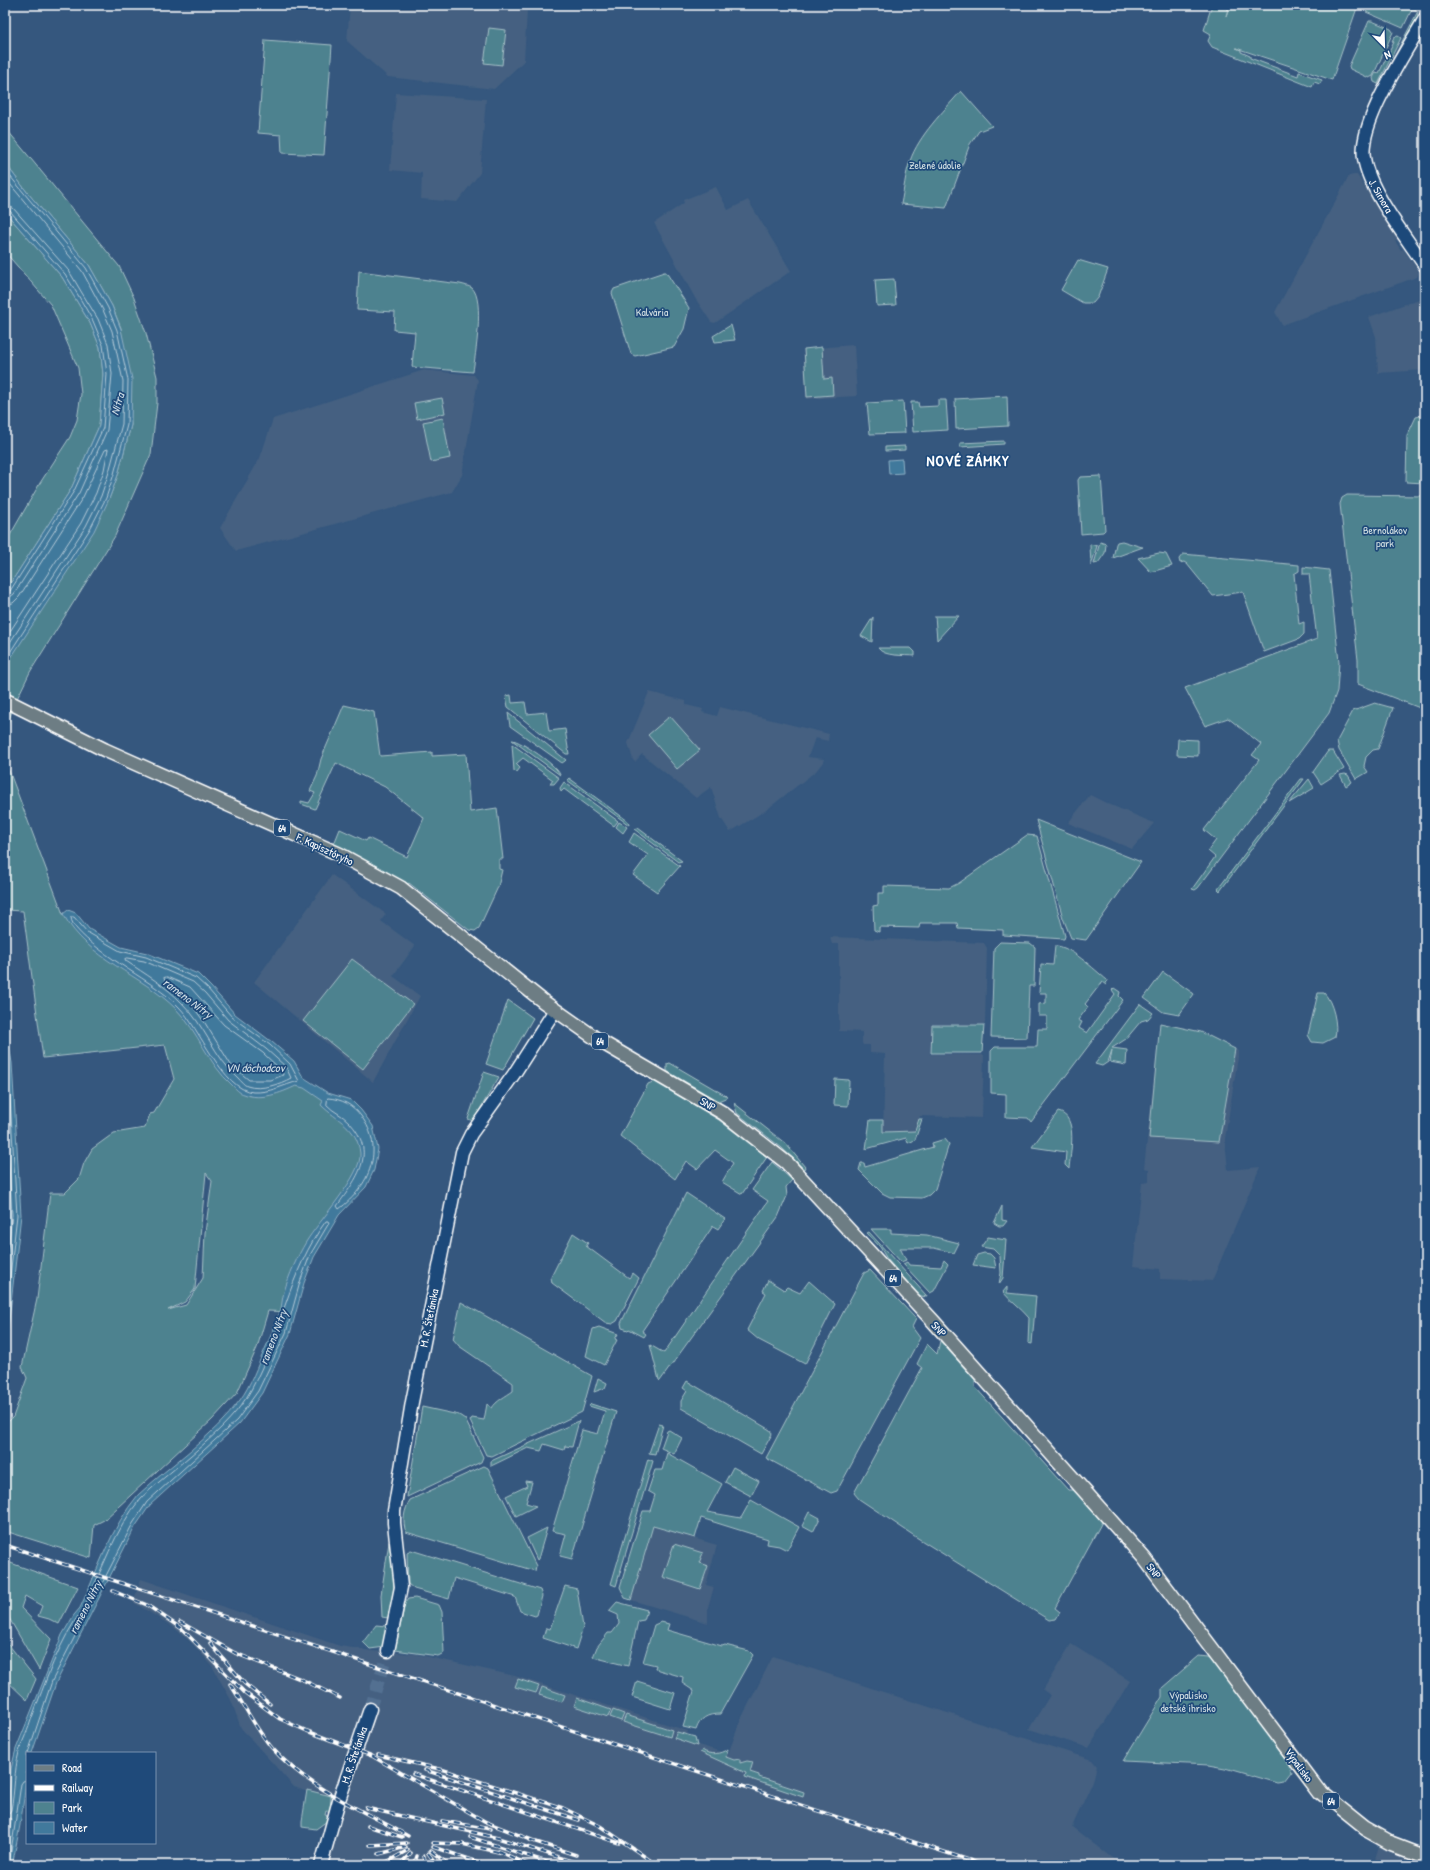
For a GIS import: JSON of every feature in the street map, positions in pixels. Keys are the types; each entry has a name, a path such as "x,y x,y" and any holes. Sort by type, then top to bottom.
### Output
{"main road":[{"name":"F. Kapisztóryho","path":"8,702 69,733 339,854 394,884 555,1010"},
{"name":"SNP","path":"555,1010 598,1040 723,1113 787,1163 937,1326 1144,1558 1262,1715"},
{"name":"Výpalisko","path":"1262,1715 1320,1792 1366,1829 1391,1843 1425,1856"}],"street":[{"name":"J. Simora","path":"1425,18 1374,109 1363,145 1364,158 1370,178 1383,202 1425,266"},
{"name":"M. R. Štefánika","path":"388,1651 400,1587 394,1511 412,1402 462,1152 471,1134 514,1074 555,1010"},
{"name":"M. R. Štefánika","path":"321,1865 339,1800 370,1709"}],"shaded area":[{"path":"350,5 521,5 521,10 527,11 524,61 494,89 388,77 347,41"},
{"path":"396,93 486,99 480,173 457,202 421,199 422,173 390,170"},
{"path":"1357,175 1399,239 1395,241 1401,250 1403,249 1419,273 1417,277 1282,325 1275,312 1349,176"},
{"path":"716,187 728,210 748,200 791,271 715,323 711,322 695,298 654,223 684,203 683,200"},
{"path":"1425,297 1425,370 1378,373 1376,337 1369,317"},
{"path":"854,345 857,396 806,399 803,349"},
{"path":"424,370 474,375 478,380 462,475 452,492 236,551 220,528 260,458 273,419"},
{"path":"649,692 686,701 686,705 703,709 702,712 717,716 720,707 829,734 828,741 815,738 808,757 824,759 823,762 816,771 765,811 730,832 721,818 711,787 696,798 642,754 635,762 633,760 628,743"},
{"path":"1090,795 1154,823 1132,849 1068,823"},
{"path":"332,875 386,914 381,921 415,946 393,976 420,996 373,1082 254,982"},
{"path":"831,937 984,943 987,948 985,1024 932,1024 930,1054 984,1055 982,1118 920,1116 915,1131 883,1132 885,1054 870,1053 870,1045 863,1045 862,1043 862,1032 839,1031 839,944 832,944"},
{"path":"1160,1023 1200,1031 1239,1051 1225,1139 1228,1170 1260,1167 1212,1281 1160,1279 1160,1269 1133,1266 1142,1183 1149,1182 1149,1169 1144,1168"},
{"path":"653,1526 717,1545 706,1585 714,1587 708,1607 708,1623 631,1600"},
{"path":"141,1579 340,1646 372,1651 416,1654 515,1676 688,1731 685,1741 728,1754 741,1719 773,1656 1092,1760 1097,1766 1093,1781 1072,1827 1121,1865 327,1865 342,1805 294,1787 241,1728 231,1700 212,1666 192,1643 173,1627 133,1602"},
{"path":"1071,1644 1130,1681 1089,1748 1029,1729 1050,1695 1043,1690"},
{"path":"1380,1846 1425,1864 1425,1865 1374,1865"}],"green space":[{"path":"1212,5 1229,5 1226,16 1230,5 1349,5 1357,8 1332,80 1236,48 1250,56 1250,58 1298,76 1299,72 1322,80 1320,84 1314,82 1312,87 1212,47 1208,41 1211,34 1204,30"},
{"path":"1369,5 1402,5 1411,9 1404,5 1414,5 1416,10 1412,9 1403,28 1366,12"},
{"path":"1418,11 1417,20 1381,85 1380,84"},
{"path":"1369,21 1391,29 1393,32 1373,76 1369,78 1350,69 1349,66"},
{"path":"489,28 506,30 502,65 484,63"},
{"path":"1398,36 1401,38 1378,84 1374,82 1373,78 1376,72 1379,73 1394,42 1392,41 1394,37"},
{"path":"265,40 332,45 324,155 282,153 281,135 258,133"},
{"name":"Zelené údolie","path":"961,91 992,126 979,131 970,144 946,208 901,204 907,172 914,151 932,124"},
{"path":"5,123 8,131 119,266 134,298 146,333 157,377 157,403 151,454 115,536 30,672 13,707 7,727 5,760 5,667 109,499 118,475 131,425 121,328 112,306 89,265 27,192 5,163"},
{"path":"5,212 62,277 90,323 100,347 103,374 99,426 71,489 5,592 5,544 40,483 70,437 77,420 81,394 78,368 51,305 5,252"},
{"path":"1078,260 1108,269 1098,297 1093,303 1083,303 1061,290"},
{"path":"359,271 460,284 472,288 476,294 479,315 473,372 412,367 415,332 394,330 395,312 357,310"},
{"name":"Kalvária","path":"666,272 689,308 684,329 674,347 635,356 631,354 612,293 614,289"},
{"path":"894,279 896,305 877,306 875,280"},
{"path":"731,325 735,340 715,342 713,336"},
{"path":"822,347 824,379 832,378 833,395 807,397 804,349"},
{"path":"1007,396 1008,426 956,429 955,399"},
{"path":"442,398 445,413 417,419 414,403"},
{"path":"938,400 946,400 948,430 913,432 911,402 918,402 919,407 938,406"},
{"path":"903,401 905,433 870,434 867,403"},
{"path":"1425,415 1425,483 1406,482 1407,436 1416,417"},
{"path":"443,418 450,458 431,462 423,422"},
{"path":"1004,441 1004,444 960,447 960,443"},
{"path":"905,446 905,450 885,451 885,447"},
{"path":"1101,476 1105,530 1103,532 1081,534 1078,480 1080,477"},
{"name":"Bernolákov park","path":"1347,495 1425,496 1425,710 1358,684 1358,660 1340,504 1342,498"},
{"path":"1122,541 1143,547 1113,558 1117,542"},
{"path":"1100,542 1106,544 1105,553 1098,563 1094,564"},
{"path":"1090,544 1097,546 1091,566 1090,546"},
{"path":"1159,553 1166,554 1172,566 1151,572 1138,558"},
{"path":"1183,554 1299,565 1299,571 1294,574 1299,624 1304,622 1304,634 1299,639 1264,652 1243,592 1213,596 1187,564 1184,562 1180,563 1179,559"},
{"path":"1303,567 1329,570 1339,662 1337,691 1329,713 1198,888 1195,890 1192,889 1215,857 1208,851 1216,840 1204,830 1259,760 1252,755 1261,744 1228,718 1205,726 1185,688 1317,639 1309,574 1303,574"},
{"path":"935,616 959,616 937,640"},
{"path":"873,617 872,642 861,636"},
{"path":"878,648 911,648 915,652 915,656 889,654"},
{"path":"511,695 512,703 525,702 527,714 546,712 549,731 565,729 569,754 566,754 508,707 506,696"},
{"path":"1375,703 1393,708 1378,749 1373,750 1366,757 1364,766 1368,772 1356,779 1339,750 1337,741 1353,711"},
{"path":"344,705 374,712 380,756 432,752 432,756 466,754 470,812 497,808 503,859 499,859 499,869 502,870 498,887 479,928 475,931 469,930 409,883 406,885 377,867 334,844 340,829 366,841 368,838 407,857 424,818 385,787 336,763 315,809 301,804 301,801 309,803 315,793 310,791 317,776 321,759"},
{"path":"508,713 566,760 562,763 510,726"},
{"path":"670,716 700,750 677,769 648,735"},
{"path":"1178,739 1198,740 1198,756 1177,755"},
{"path":"512,740 523,744 539,754 558,771 560,775"},
{"path":"512,744 559,778 554,784 550,784 553,780 523,758 516,764 520,768 517,772 514,771"},
{"path":"1328,751 1333,751 1344,769 1321,784 1313,772"},
{"path":"5,760 63,914 337,1107 361,1138 365,1157 311,1249 290,1312 268,1311 257,1348 237,1393 212,1420 104,1520 94,1525 91,1558 5,1531 5,1425 13,1417 27,1378 22,1367 37,1299 50,1193 65,1193 79,1179 84,1163 92,1149 114,1133 145,1128 150,1114 154,1113 174,1079 165,1045 43,1058 23,911 5,910","holes":["206,1173 212,1181 205,1233 203,1278 186,1305 168,1310 185,1302 195,1289"]},
{"path":"1340,775 1348,775 1352,782 1346,786"},
{"path":"569,778 628,821 629,825 567,780"},
{"path":"1301,779 1304,779 1220,891 1218,889"},
{"path":"1309,779 1314,788 1289,803"},
{"path":"564,782 618,821 614,826 564,789 561,792 560,788"},
{"path":"1036,820 1141,862 1086,940 1071,938 1063,918"},
{"path":"619,822 627,827 623,833 616,827"},
{"path":"638,828 682,861 678,862 634,829"},
{"path":"634,833 680,866 657,892 633,875 648,855 629,842"},
{"path":"1027,835 1037,836 1065,936 1064,939 1003,935 1003,930 958,928 957,923 920,923 919,928 879,927 879,932 874,930 873,906 878,905 878,893 884,893 884,886 949,888 959,883"},
{"path":"1000,942 1030,943 1035,947 1034,986 1029,986 1027,1038 991,1037 994,948"},
{"path":"1055,946 1067,949 1107,980 1106,985 1102,982 1085,1004 1088,1007 1078,1020 1082,1022 1079,1028 1087,1033 1115,994 1112,990 1114,988 1120,992 1119,996 1123,1000 1031,1122 1028,1118 1006,1117 1006,1094 991,1093 991,1051 995,1047 1037,1047 1038,1029 1047,1029 1047,1016 1039,1016 1039,1004 1046,1003 1046,993 1039,993 1041,964 1053,965"},
{"path":"352,959 413,1004 363,1069 303,1021"},
{"path":"1163,972 1194,994 1179,1015 1163,1012 1144,998"},
{"path":"1318,993 1324,993 1330,1002 1336,1026 1335,1037 1323,1043 1312,1042 1308,1035"},
{"path":"508,1000 533,1018 503,1070 486,1064"},
{"path":"1140,1004 1153,1013 1148,1019 1141,1021 1126,1039 1112,1048 1127,1050 1126,1065 1110,1062 1112,1050 1108,1062 1102,1066 1095,1064"},
{"path":"1160,1023 1201,1032 1235,1049 1219,1142 1149,1138"},
{"path":"932,1025 984,1025 982,1053 931,1053"},
{"path":"670,1063 728,1097 718,1101 667,1071 667,1064"},
{"path":"484,1072 499,1077 473,1121 468,1119"},
{"path":"835,1079 849,1080 848,1106 834,1105"},
{"path":"655,1081 719,1120 767,1157 742,1194 722,1182 733,1163 715,1150 697,1169 686,1161 675,1179 620,1136 648,1084"},
{"path":"734,1103 786,1144 805,1167 804,1169 782,1148 737,1113"},
{"path":"1058,1112 1065,1115 1069,1120 1071,1128 1072,1136 1069,1169 1065,1165 1066,1152 1032,1147"},
{"path":"919,1119 922,1119 915,1140 908,1143 906,1138 866,1149 870,1120 883,1120 883,1132 915,1131"},
{"path":"945,1139 949,1144 935,1189 929,1195 922,1198 890,1197 882,1193 859,1170 861,1163 864,1163 865,1167 933,1147 932,1143"},
{"path":"772,1162 792,1180 786,1187 787,1196 778,1217 660,1381 650,1345 664,1353 768,1201 752,1190"},
{"path":"686,1193 725,1219 718,1229 713,1226 642,1331 646,1334 644,1337 629,1329 622,1328 621,1323"},
{"path":"1002,1206 1002,1220 1007,1221 1003,1226 999,1226 994,1223"},
{"path":"871,1229 891,1229 891,1233 927,1235 959,1243 954,1253 934,1248 900,1248 906,1260 901,1262"},
{"path":"869,1232 927,1297 921,1296 916,1292 887,1259 880,1247 867,1233"},
{"path":"573,1233 588,1243 586,1246 629,1278 633,1273 639,1278 617,1321 612,1324 606,1323 552,1283 551,1277"},
{"path":"988,1237 1006,1240 1003,1278 999,1284 1001,1273 1000,1256 993,1249 981,1247"},
{"path":"984,1253 990,1254 994,1258 996,1268 973,1265 977,1255"},
{"path":"944,1260 948,1264 934,1291 930,1293 903,1264 907,1262 909,1265 941,1267"},
{"path":"870,1270 916,1319 912,1327 920,1338 837,1491 831,1493 766,1458 864,1273"},
{"path":"768,1280 784,1290 787,1287 800,1293 809,1281 835,1304 805,1364 759,1340 747,1330 766,1293 763,1291"},
{"path":"1007,1287 1007,1293 1036,1296 1032,1344 1028,1343 1029,1318 1003,1292"},
{"path":"461,1302 592,1376 582,1412 492,1456 486,1455 470,1421 472,1418 484,1420 487,1404 492,1408 513,1391 513,1383 459,1346 453,1339"},
{"path":"599,1327 618,1334 615,1339 617,1340 604,1365 586,1356 593,1329"},
{"path":"940,1341 975,1380 975,1387 1068,1490 1074,1490 1102,1522 1055,1608 1060,1612 1056,1619 1049,1620 916,1537 859,1499 854,1493 922,1368 917,1364 927,1344 937,1354"},
{"path":"598,1378 607,1383 605,1388 594,1392"},
{"path":"687,1381 770,1430 772,1434 761,1454 681,1408 681,1401 687,1391 683,1388"},
{"path":"591,1404 616,1412 572,1559 560,1556 566,1534 552,1531 582,1430 598,1434 605,1411 589,1406"},
{"path":"422,1407 459,1415 465,1419 483,1457 481,1462 407,1497"},
{"path":"579,1421 572,1447 565,1446 564,1450 544,1444 541,1451 528,1448 491,1466 491,1461"},
{"path":"659,1424 663,1425 655,1454 649,1453"},
{"path":"669,1430 682,1438 674,1454 661,1448 667,1431"},
{"path":"667,1453 722,1484 707,1512 741,1518 751,1500 799,1527 787,1550 779,1546 767,1544 768,1539 701,1518 695,1538 653,1526 631,1600 625,1598 620,1587 643,1511 650,1511 655,1495 648,1491 655,1470 662,1470"},
{"path":"648,1459 653,1461 616,1586 611,1584"},
{"path":"484,1466 488,1468 536,1566 535,1571 406,1532 404,1516 410,1500"},
{"path":"733,1467 759,1481 751,1496 725,1482"},
{"path":"525,1481 532,1482 526,1503 536,1506 516,1516 506,1496 527,1486"},
{"path":"809,1512 820,1518 813,1532 802,1526"},
{"path":"547,1528 538,1559 537,1560 527,1538"},
{"path":"389,1542 394,1588 391,1616 388,1618 382,1617 381,1595"},
{"path":"674,1544 703,1553 699,1563 708,1566 700,1589 663,1577"},
{"path":"411,1550 540,1590 542,1596 537,1615 535,1616 520,1611 515,1597 454,1578 449,1599 414,1589 408,1584 407,1552"},
{"path":"5,1561 78,1587 59,1624 38,1616 42,1606 25,1596 21,1608 51,1639 39,1670 5,1611"},
{"path":"565,1586 577,1589 583,1627 576,1649 543,1638 546,1628 550,1629"},
{"path":"415,1598 439,1605 442,1612 444,1653 438,1656 395,1650 405,1603 408,1599"},
{"path":"617,1602 647,1610 644,1620 638,1621 628,1666 593,1657 597,1647 608,1633 612,1633 619,1624 618,1615 609,1611"},
{"path":"661,1622 669,1624 667,1630 722,1646 725,1645 749,1651 753,1655 720,1714 708,1716 702,1720 696,1730 683,1727 694,1691 682,1683 683,1677 655,1669 656,1665 643,1662 654,1625"},
{"path":"376,1625 386,1626 389,1630 385,1647 370,1649 363,1642"},
{"path":"5,1640 36,1679 27,1700 5,1679"},
{"name":"Výpalisko detské ihrisko","path":"1199,1656 1208,1657 1213,1660 1290,1765 1292,1773 1285,1782 1278,1783 1226,1768 1209,1765 1123,1761 1162,1697 1162,1688"},
{"path":"518,1679 539,1686 536,1693 515,1687"},
{"path":"637,1681 675,1693 670,1709 632,1697"},
{"path":"542,1687 565,1695 562,1702 539,1695"},
{"path":"577,1698 611,1710 608,1717 574,1706"},
{"path":"613,1710 624,1714 621,1721 610,1717"},
{"path":"626,1715 672,1730 670,1737 623,1722"},
{"path":"677,1732 695,1737 697,1746 674,1738"},
{"path":"728,1749 726,1757 734,1760 740,1759 740,1763 747,1761 753,1762 750,1772 759,1775 759,1777 804,1792 803,1797 745,1777 746,1773 700,1752 702,1750 715,1754"},
{"path":"307,1790 331,1796 331,1810 330,1812 326,1811 325,1815 329,1816 327,1821 316,1829 302,1827"}],"water":[{"name":"Nitra","path":"5,163 27,192 89,265 112,306 121,329 132,379 131,425 118,475 109,499 94,531 5,667 5,592 71,489 99,426 103,374 100,347 90,323 62,277 5,212"},
{"path":"902,459 903,473 889,474 888,460"},
{"name":"VN dôchodcov","path":"68,910 76,913 89,929 121,947 147,953 198,974 235,1014 294,1061 303,1077 328,1093 351,1100 373,1126 378,1149 374,1170 366,1187 339,1215 314,1257 304,1283 290,1334 262,1393 240,1423 150,1505 135,1527 56,1683 32,1752 26,1752 26,1776 18,1838 12,1865 5,1865 5,1818 9,1799 11,1769 16,1749 62,1635 80,1608 106,1549 128,1507 138,1495 205,1438 229,1413 244,1394 277,1322 281,1310 283,1294 296,1260 312,1233 339,1198 355,1173 359,1162 360,1153 355,1136 351,1130 321,1105 323,1101 304,1088 296,1086 271,1095 257,1097 250,1096 237,1090 216,1067 191,1027 176,1009 147,986 116,966 87,944 74,930 63,914"},
{"path":"5,1022 12,1063 21,1215 8,1329 5,1339"}],"tunnel":[{"path":"370,1709 388,1651"}],"railway":[{"path":"5,1545 984,1865"},
{"path":"113,1591 147,1605 182,1629 244,1692 280,1719 372,1756 486,1822 534,1841"},
{"path":"180,1622 235,1653 303,1680 340,1698"},
{"path":"210,1643 245,1684 270,1704"},
{"path":"230,1684 260,1733 272,1748 301,1775 336,1797 408,1836"},
{"path":"378,1755 444,1770 563,1808 600,1826 657,1865"},
{"path":"425,1770 579,1820"},
{"path":"413,1774 619,1843"},
{"path":"366,1808 498,1838 574,1862"},
{"path":"442,1821 491,1829"},
{"path":"368,1826 402,1837"},
{"path":"470,1837 556,1865"},
{"path":"530,1840 576,1855"},
{"path":"370,1845 407,1843"},
{"path":"433,1843 462,1844 503,1853"},
{"path":"379,1854 406,1847"},
{"path":"433,1847 487,1865"},
{"path":"385,1863 408,1850"},
{"path":"431,1851 449,1865"},
{"path":"498,1851 529,1865"},
{"path":"399,1865 411,1853"},
{"path":"428,1853 437,1865"},
{"path":"414,1865 417,1856"},
{"path":"424,1856 426,1865"}],"district":[{"name":"NOVÉ ZÁMKY","path":"968,460"}],"water label":[{"name":"rameno Nitry","path":"188,998"},
{"name":"rameno Nitry","path":"273,1337"},
{"name":"rameno Nitry","path":"85,1607"}]}
